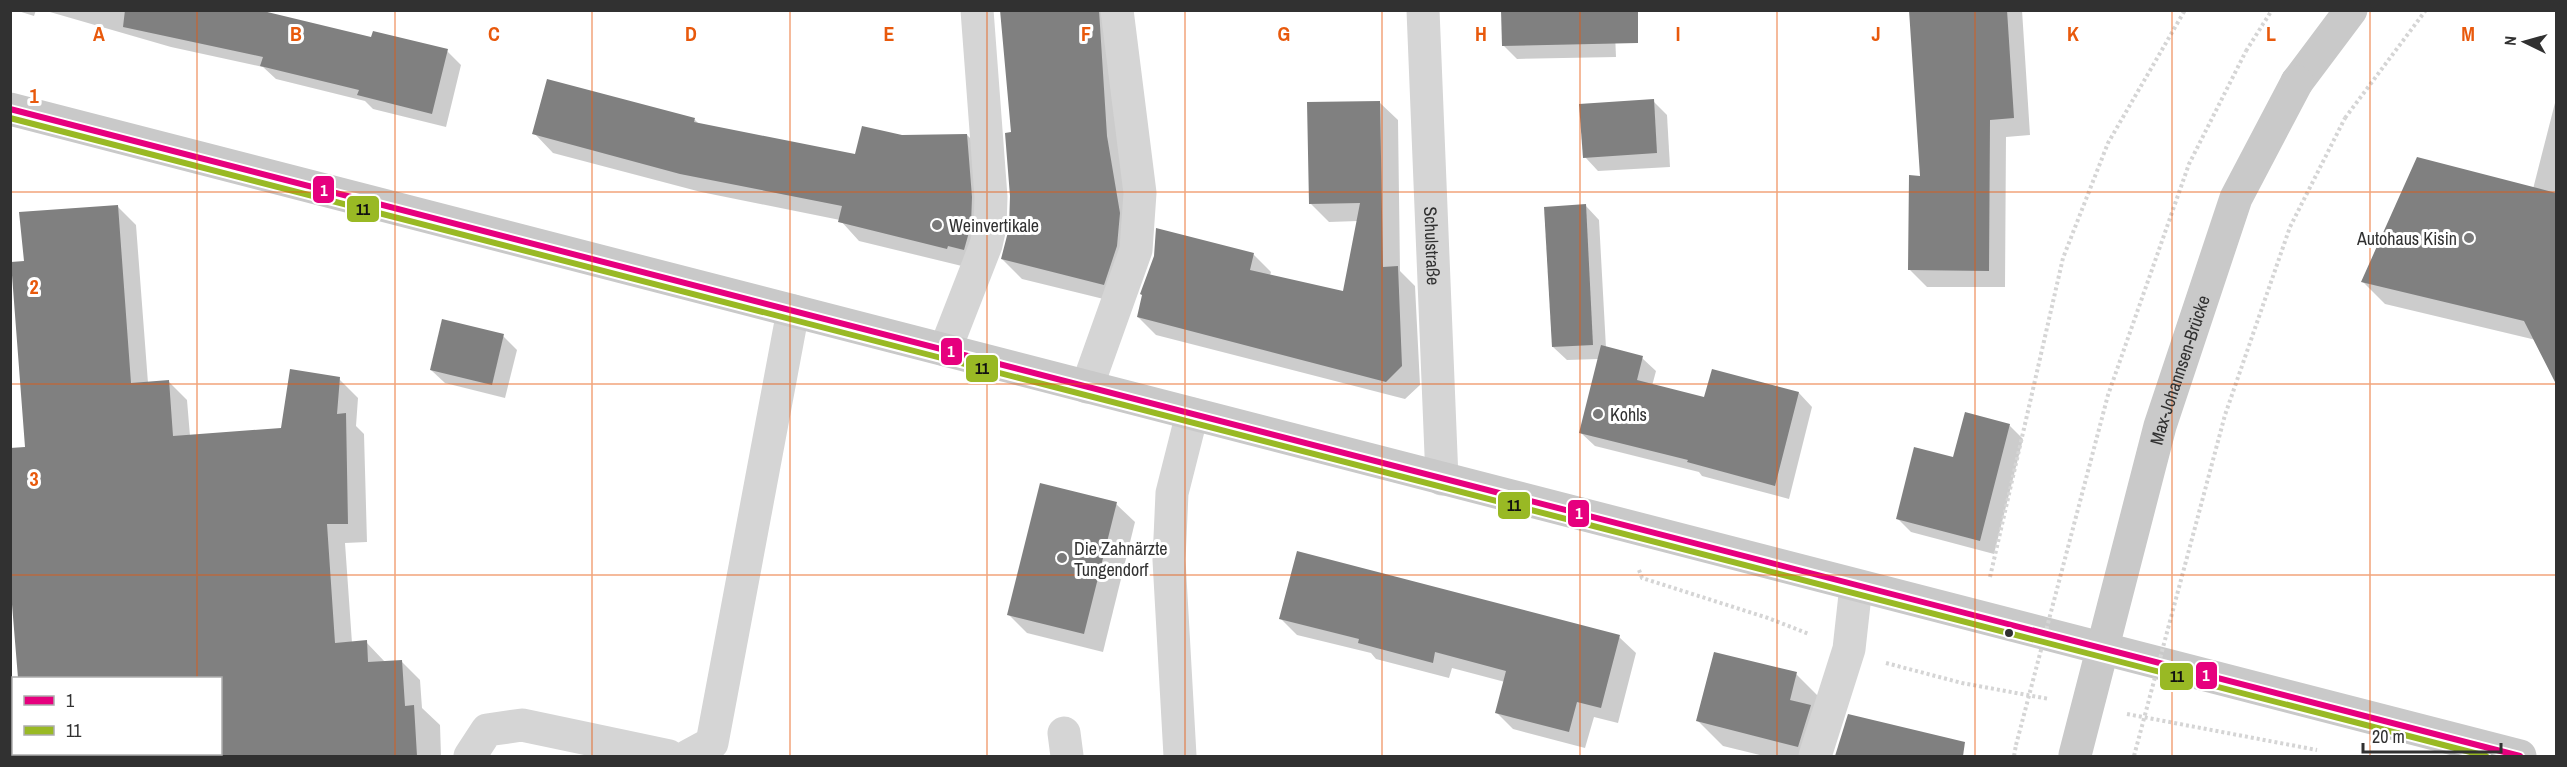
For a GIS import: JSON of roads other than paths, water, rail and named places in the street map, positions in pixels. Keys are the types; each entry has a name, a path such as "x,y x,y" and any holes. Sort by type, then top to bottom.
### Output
{"main road":[{"name":"Max-Johannsen-Brücke","path":"2074,756 2160,426 2236,198 2297,82 2351,10"},
{"path":"10,109 2520,756"}],"street":[{"path":"945,350 986,245 990,227 989,168 977,10"},
{"path":"1087,387 1136,250 1140,193 1117,10"},
{"name":"Schulstraße","path":"1423,10 1442,479"},
{"path":"688,756 712,742 793,311"},
{"path":"1180,756 1169,560 1172,493 1192,414"},
{"path":"1815,756 1849,649 1856,586"},
{"path":"470,756 487,730 522,725 669,756"}],"place":[{"name":"Weinvertikale","path":"937,225"},
{"name":"Autohaus Kisin","path":"2469,238"},
{"name":"Kohls","path":"1598,414"},
{"name":"Die Zahnärzte Tungendorf","path":"1062,558"}]}
